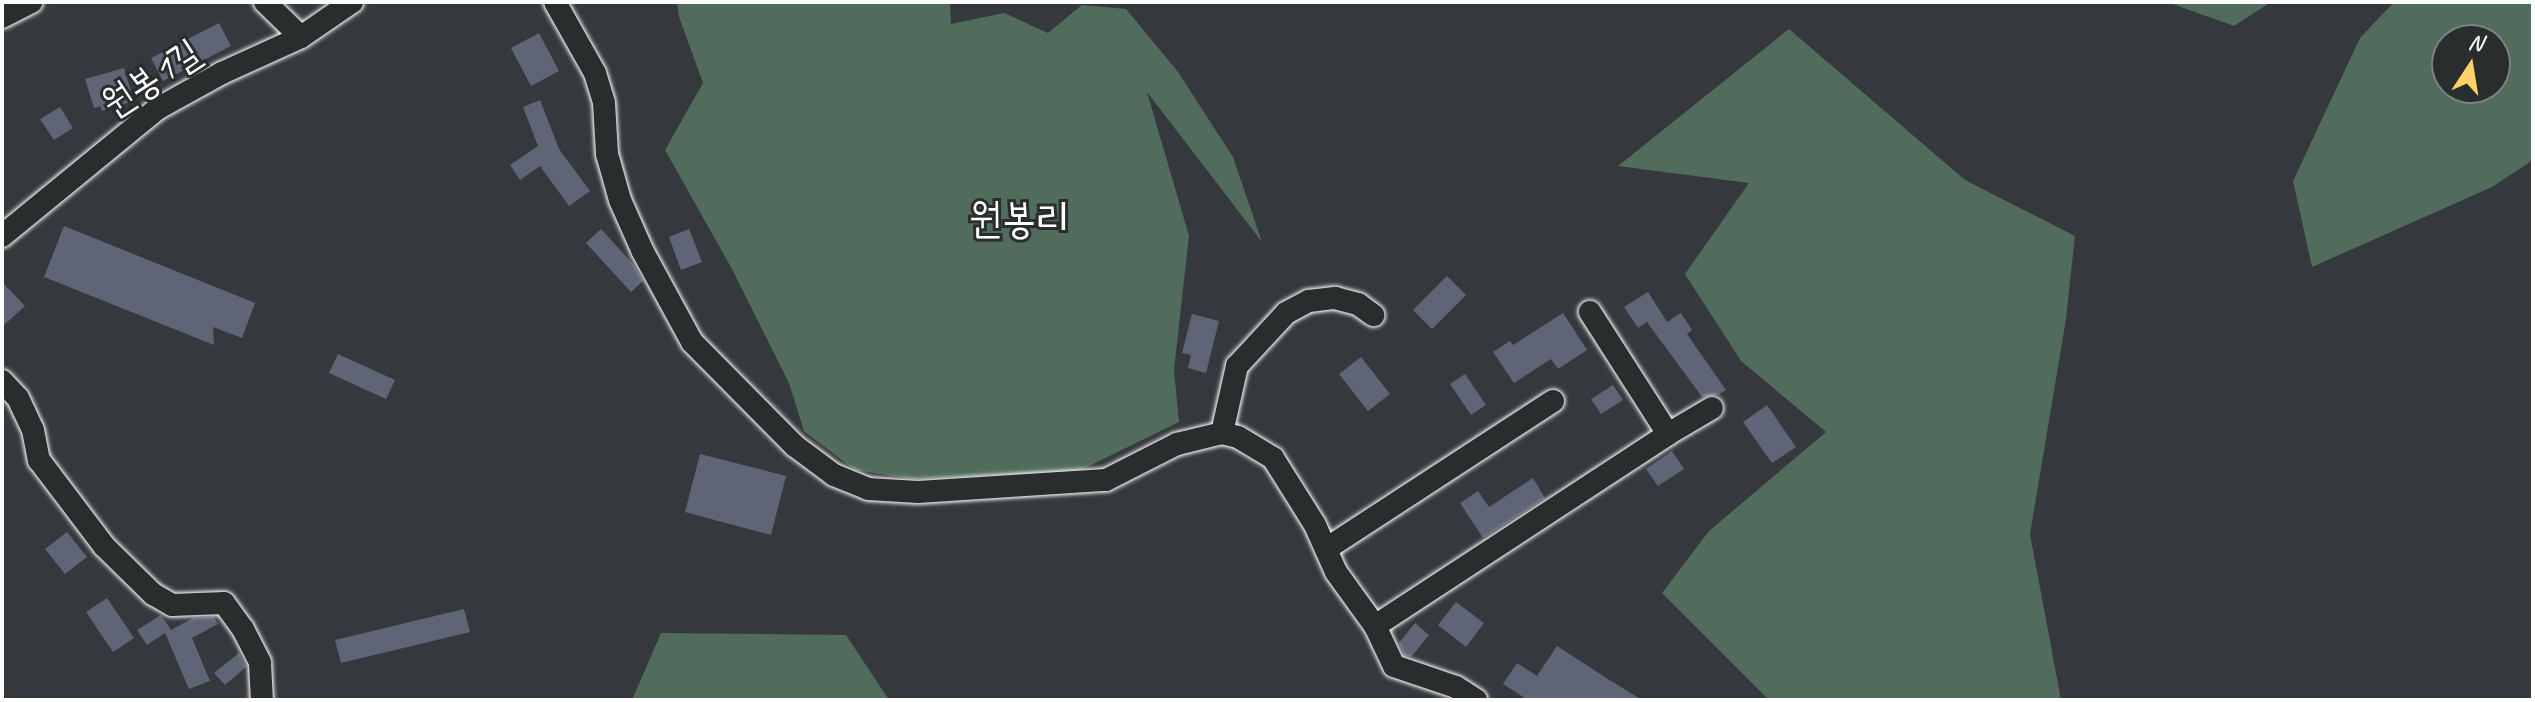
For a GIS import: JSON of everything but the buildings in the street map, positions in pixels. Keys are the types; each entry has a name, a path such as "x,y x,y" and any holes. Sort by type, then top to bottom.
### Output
{"street":[{"path":"2,17 31,2"},
{"path":"265,2 301,37"},
{"name":"원봉1길","path":"2,236 157,109 222,73 301,37 352,2"},
{"path":"555,2 595,73 604,103 607,154 620,200 692,342 795,446 834,475 868,489 918,492 1106,480 1177,444 1222,433 1238,437 1273,458 1336,572 1375,626 1394,666 1456,687 1476,700"},
{"path":"1222,433 1237,366 1286,313 1309,301 1335,298 1358,304 1373,315"},
{"path":"1590,312 1668,434"},
{"path":"2,381 18,398 33,430 39,460 104,546 153,594 172,605 224,603 243,629 260,663 262,700"},
{"path":"1326,549 1553,401"},
{"path":"1375,626 1712,408"}],"green space":[{"path":"677,2 950,2 951,24 1004,13 1048,33 1082,5 1126,9 1178,72 1233,157 1262,242 1147,92 1189,236 1174,370 1179,422 1079,471 913,479 855,470 804,431 789,383 732,269 665,150 703,83 679,17"},
{"path":"2167,2 2271,2 2234,26"},
{"path":"2394,2 2533,2 2533,160 2492,187 2312,267 2293,181 2360,38"},
{"path":"1789,29 1965,180 2075,236 2066,319 2030,534 2061,700 1769,700 1662,593 1709,531 1826,432 1741,361 1685,274 1749,183 1618,166"},
{"path":"661,633 846,635 889,700 632,700"}],"district":[{"name":"원봉리","path":"1019,219"}]}
